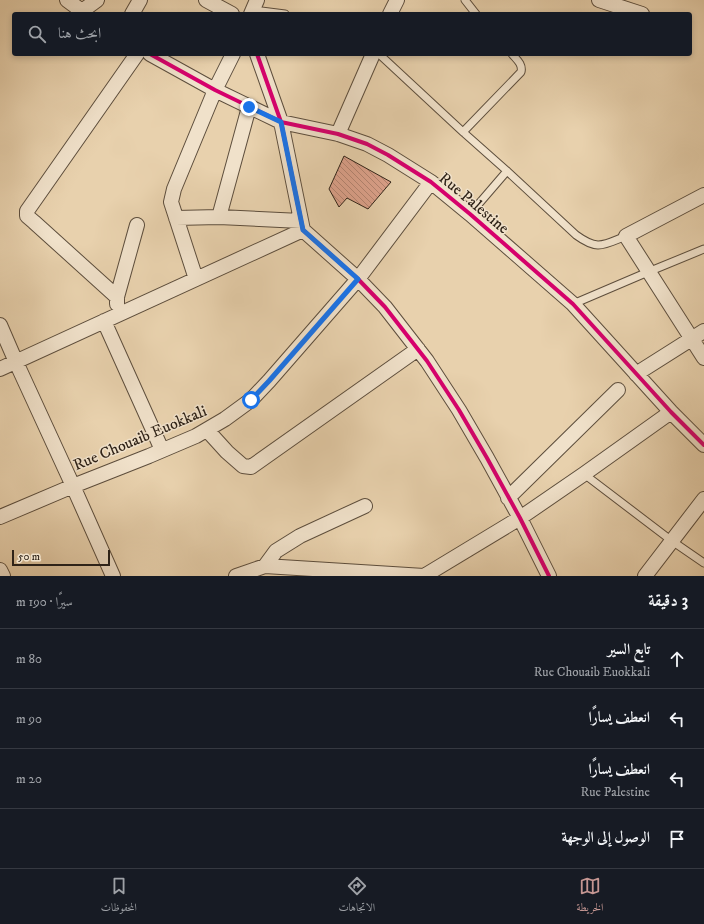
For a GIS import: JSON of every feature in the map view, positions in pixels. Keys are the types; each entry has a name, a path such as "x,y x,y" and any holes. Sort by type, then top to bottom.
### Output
{"street":[{"path":"67,0 83,12"},
{"path":"85,12 97,0"},
{"path":"133,12 140,0"},
{"path":"206,0 228,12"},
{"path":"391,12 396,0"},
{"path":"599,0 636,12"},
{"path":"117,297 34,222 28,216 27,211 136,56"},
{"name":"Rue Palestine","path":"154,56 215,90 281,122 338,134 366,144 388,155 431,182 573,304 671,412 704,445"},
{"path":"196,279 171,202 174,189 215,90 232,56"},
{"path":"258,56 281,122 302,225 385,307 427,361 487,458 520,518 549,576"},
{"path":"338,134 372,56"},
{"path":"219,217 249,107"},
{"name":"Rue Chouaib Euokkali","path":"0,517 196,436 225,419 251,400 358,279 431,182"},
{"path":"704,195 626,236 648,272 698,334 704,358"},
{"path":"176,218 219,217 302,225"},
{"path":"119,315 117,297 137,225"},
{"path":"0,369 196,279 302,225"},
{"path":"104,321 162,450"},
{"path":"0,325 113,576"},
{"path":"636,374 698,334"},
{"path":"207,430 226,452 243,466 251,467 418,349"},
{"path":"508,498 618,390"},
{"path":"236,576 265,566 424,576 520,518 671,412"},
{"path":"645,576 704,499"},
{"path":"265,566 276,551 300,536 365,506"},
{"path":"0,570 3,576"}],"lane":[{"path":"464,0 474,12"},
{"path":"254,8 275,12"},
{"path":"381,56 462,132 507,171 576,235 597,246 626,236"},
{"path":"462,132 521,72 521,64 514,56"},
{"path":"470,214 507,171"},
{"path":"573,304 704,249"},
{"path":"584,474 672,541 704,563"}],"building":[{"path":"344,156 391,182 368,209 347,198 339,207 329,189"}],"cycle path":[{"path":"154,56 215,90 281,122 338,134 367,144 388,155 431,182 573,304 671,412 704,445"},
{"path":"258,56 281,122 303,230 358,279 385,307 427,361 459,410 487,458 520,518 549,576"}],"route":[{"path":"249,107 281,122 303,230 358,279 251,400"}]}
